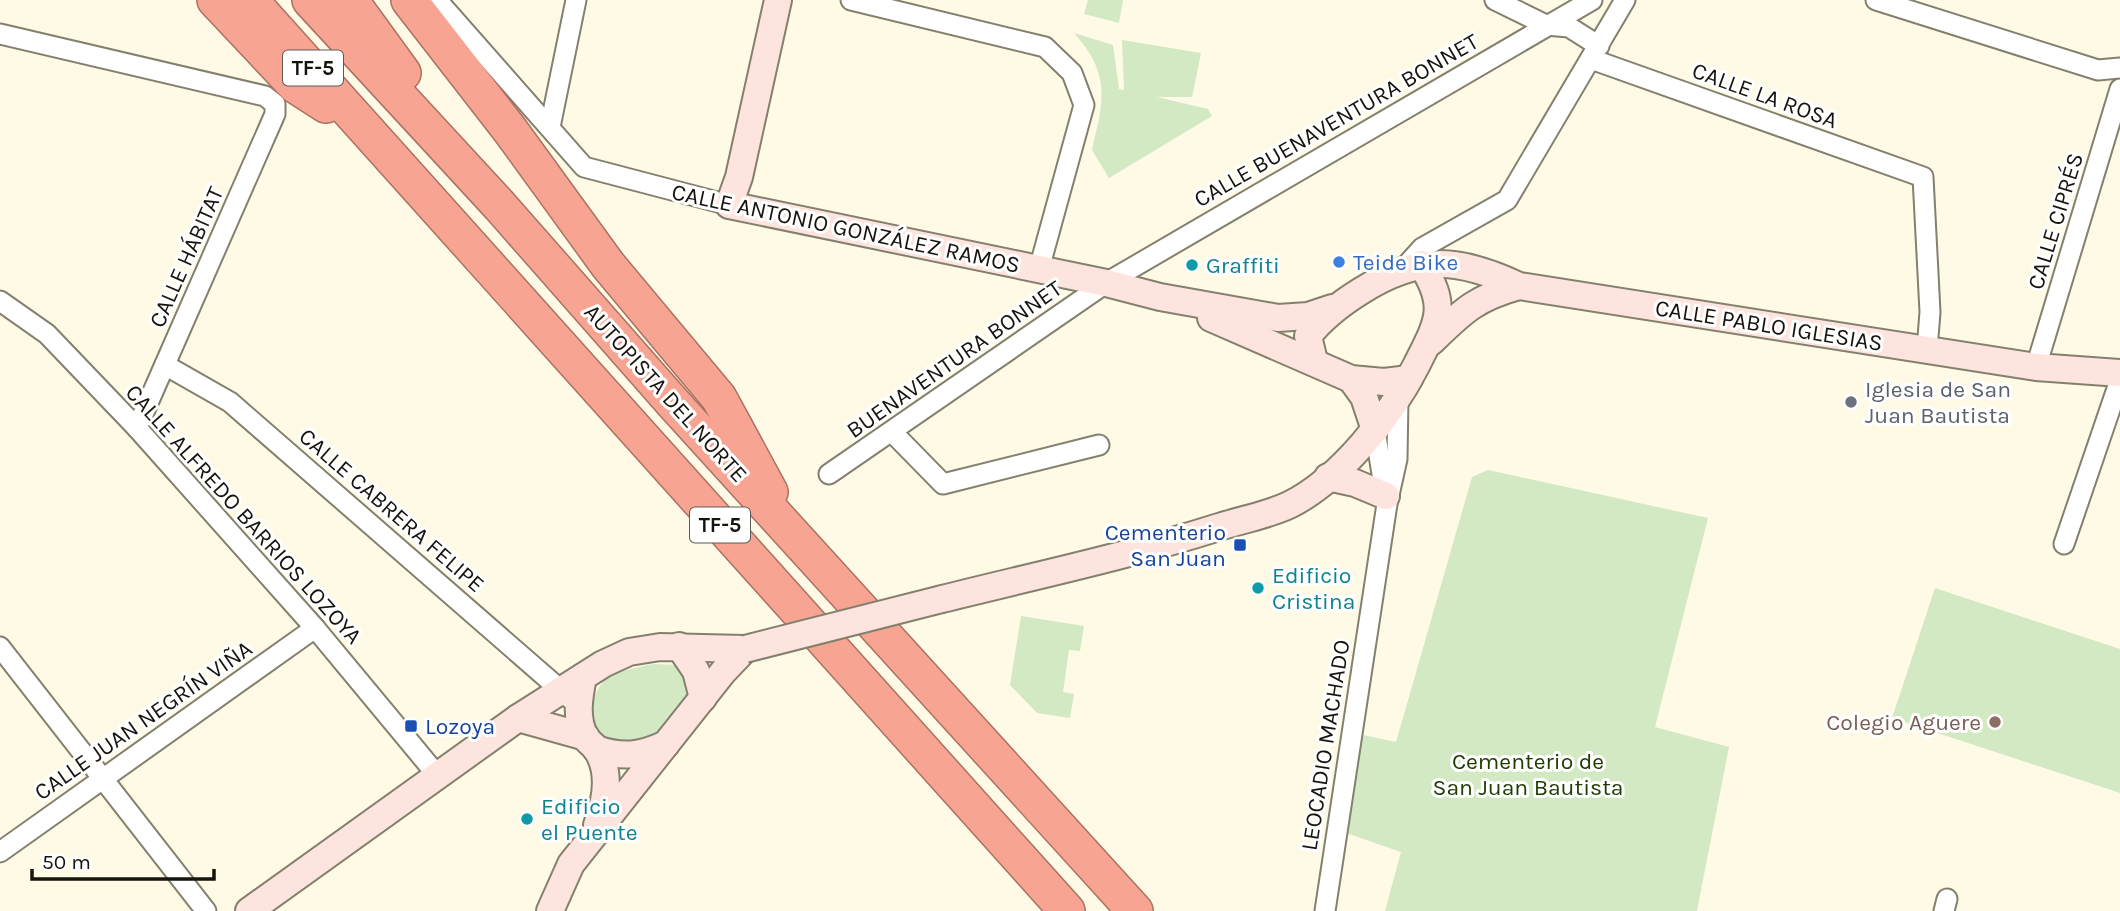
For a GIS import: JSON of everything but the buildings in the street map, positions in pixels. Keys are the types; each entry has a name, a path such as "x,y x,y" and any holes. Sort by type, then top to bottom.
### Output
{"highway":[{"path":"215,0 295,85 376,137"},
{"name":"AUTOPISTA DEL NORTE","path":"250,0 376,137 1067,911"},
{"name":"AUTOPISTA DEL NORTE","path":"310,0 500,206 786,527 1135,911"},
{"path":"350,0 500,206"},
{"path":"409,0 510,130 608,265 719,398 786,527"}],"street":[{"name":"CALLE ANTONIO GONZÁLEZ RAMOS","path":"437,0 584,167 729,205 1106,283 1160,298 1278,318 1308,316 1334,307"},
{"path":"550,127 576,0"},
{"path":"729,205 739,177 778,0"},
{"path":"851,0 943,20 1045,47 1072,73 1084,105 1039,270"},
{"name":"CALLE LA ROSA","path":"1495,0 1546,25 1569,27 1595,53 1923,177 1930,312 1927,350"},
{"name":"CALLE BUENAVENTURA BONNET","path":"1106,283 1592,0"},
{"path":"1314,361 1308,336 1334,307 1388,274 1412,266 1422,248 1507,200 1625,0"},
{"path":"1876,0 2098,69 2120,68"},
{"name":"CALLE HÁBITAT","path":"0,34 265,96 275,104 275,114 137,428"},
{"name":"CALLE CIPRÉS","path":"2036,367 2120,89"},
{"path":"249,911 518,718 574,691 603,664 629,652 679,646 745,649 1199,534 1290,505 1328,477 1375,430 1404,389 1437,317 1438,298 1412,266"},
{"name":"CALLE PABLO IGLESIAS","path":"1412,266 1467,268 1497,276 1519,286 2036,367 2120,373"},
{"name":"BUENAVENTURA BONNET","path":"829,474 893,433 1106,283"},
{"path":"1424,348 1472,305 1488,295 1519,286"},
{"name":"CALLE ANTONIO GONZÁLEZ RAMOS","path":"1160,298 1314,361 1351,379"},
{"name":"CALLE ALFREDO BARRIOS LOZOYA","path":"0,301 47,334 137,428 315,628 438,775"},
{"name":"CALLE CABRERA FELIPE","path":"165,365 230,402 574,691"},
{"path":"1351,379 1384,382 1404,389"},
{"path":"1351,379 1364,397 1375,430"},
{"path":"2064,544 2120,380"},
{"name":"LEOCADIO MACHADO","path":"1325,911 1386,500 1397,459 1404,389"},
{"name":"LEOCADIO MACHADO","path":"1375,430 1386,500"},
{"path":"893,433 943,484 1099,445"},
{"path":"1328,477 1355,483 1386,500"},
{"name":"CALLE JUAN NEGRÍN VIÑA","path":"0,852 315,628"},
{"path":"679,646 696,671 703,698"},
{"path":"550,911 571,864 745,649"},
{"path":"1,651 206,911"},
{"path":"574,691 591,743 604,765 606,787 601,814 591,839"},
{"path":"518,718 591,743 616,756 636,756 667,743"}],"green space":[{"path":"1088,0 1123,0 1119,23 1084,14"},
{"path":"1074,33 1113,45 1119,89 1124,90 1122,40 1201,53 1192,97 1157,97 1208,109 1212,116 1109,178 1092,150 1101,102 1099,75 1086,48"},
{"name":"Cementerio de San Juan Bautista","path":"1488,470 1708,518 1655,727 1729,747 1697,911 1385,911 1401,852 1346,833 1363,735 1396,742 1472,477"},
{"path":"1935,588 2120,649 2120,793 1892,718"},
{"path":"1021,616 1084,626 1080,651 1069,650 1063,692 1074,694 1070,718 1037,713 1010,685"},
{"path":"653,664 676,665 683,669 689,698 668,722 646,740 633,744 620,744 607,739 592,728 594,699 604,681 624,671"}],"place":[{"name":"Teide Bike","path":"1339,262"},
{"name":"Graffiti","path":"1192,265"},
{"name":"Iglesia de San Juan Bautista","path":"1851,402"},
{"name":"Cementerio San Juan","path":"1240,545"},
{"name":"Edificio Cristina","path":"1258,588"},
{"name":"Colegio Aguere","path":"1995,722"},
{"name":"Lozoya","path":"411,726"},
{"name":"Edificio el Puente","path":"527,819"}]}
